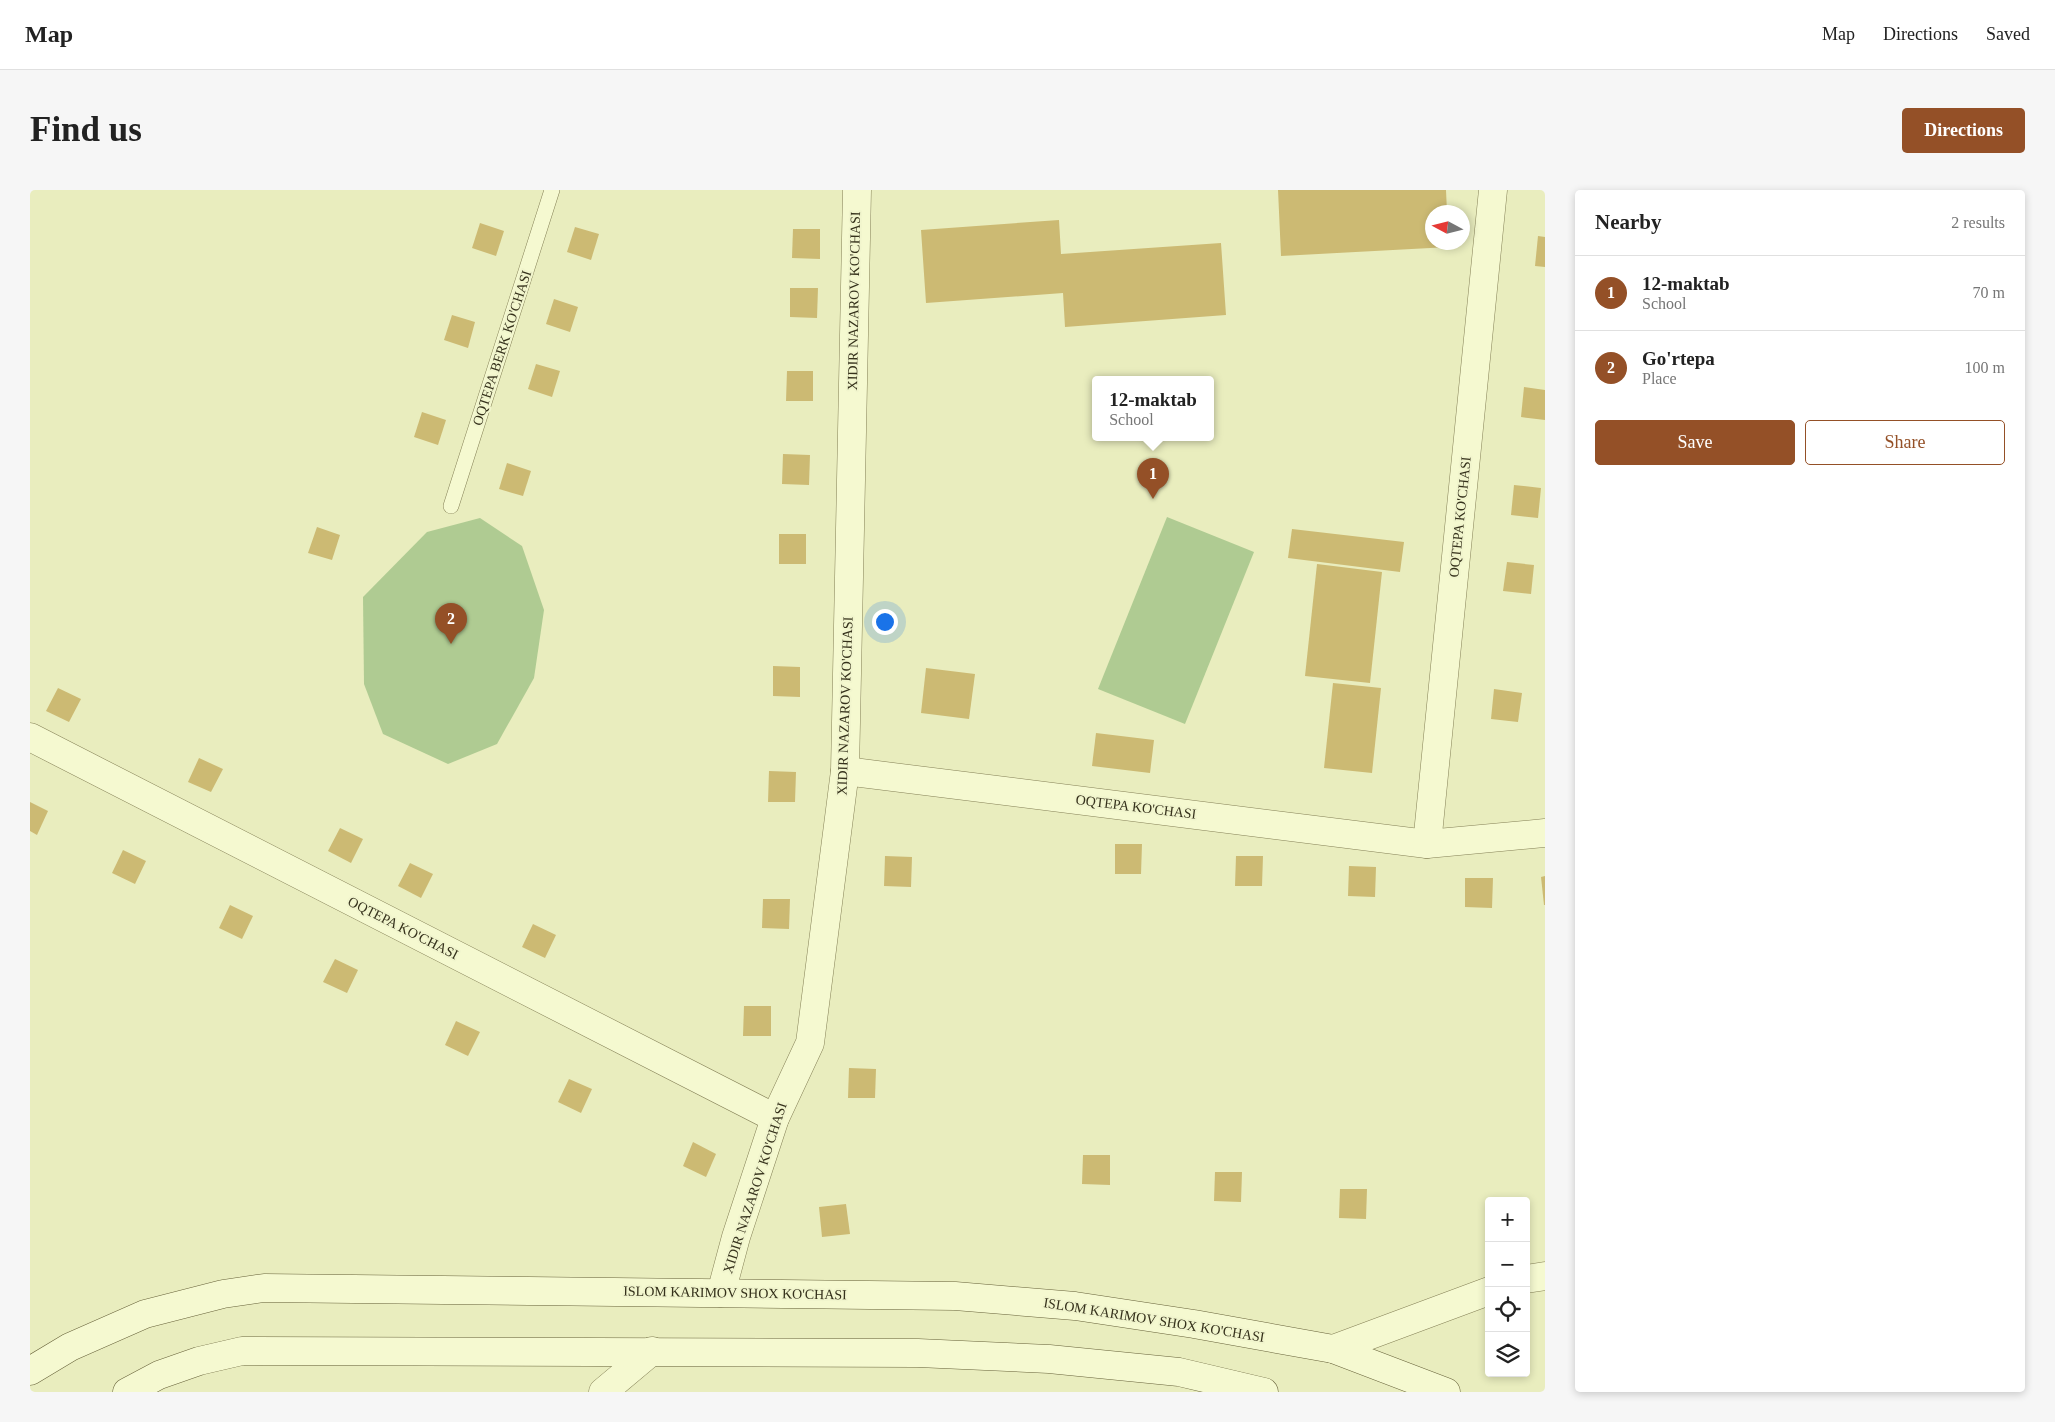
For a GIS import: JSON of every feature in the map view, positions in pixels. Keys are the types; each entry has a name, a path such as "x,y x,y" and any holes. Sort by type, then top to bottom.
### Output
{"street":[{"name":"XIDIR NAZAROV KO'CHASI","path":"721,1294 736,1236 775,1118 810,1042 845,771 857,190"},
{"name":"OQTEPA KO'CHASI","path":"1427,844 1493,190"},
{"name":"OQTEPA KO'CHASI","path":"30,737 775,1118"},
{"name":"OQTEPA KO'CHASI","path":"845,771 1427,844 1545,832"},
{"path":"1530,1278 1545,1276"},
{"name":"ISLOM KARIMOV SHOX KO'CHASI","path":"30,1372 70,1347 145,1314 223,1294 264,1288 955,1296 1075,1306 1194,1324 1332,1349 1446,1392"},
{"path":"1332,1349 1485,1292"},
{"path":"127,1392 159,1375 199,1361 242,1351 918,1353 1048,1359 1179,1372 1264,1392"},
{"path":"603,1392 652,1351"}],"lane":[{"name":"OQTEPA BERK KO'CHASI","path":"451,506 552,190"}],"green space":[{"path":"1167,517 1254,552 1185,724 1098,689"},
{"path":"480,518 522,546 544,610 534,678 497,744 448,764 383,734 364,684 363,597 427,532"}],"building":[{"path":"1278,190 1446,190 1447,205 1425,205 1425,248 1281,256"},
{"path":"1059,220 1061,254 1221,243 1226,315 1065,327 1063,293 926,303 921,230"},
{"path":"480,223 504,231 496,256 472,248"},
{"path":"575,227 599,234 591,260 567,252"},
{"path":"793,229 820,229 820,259 792,258"},
{"path":"1538,236 1545,237 1545,267 1535,266"},
{"path":"790,288 818,288 817,318 790,317"},
{"path":"554,299 578,307 570,332 546,324"},
{"path":"452,315 475,322 468,348 444,340"},
{"path":"536,364 560,371 552,397 528,389"},
{"path":"787,371 813,371 813,401 786,401"},
{"path":"1524,387 1545,390 1545,420 1521,417"},
{"path":"422,412 446,420 438,445 414,437"},
{"path":"783,454 810,455 809,485 782,484"},
{"path":"507,463 531,471 523,496 499,489"},
{"path":"1514,485 1541,488 1538,518 1511,515"},
{"path":"317,527 340,535 332,560 308,553"},
{"path":"1292,529 1404,542 1400,572 1288,558"},
{"path":"779,534 806,534 806,564 779,564"},
{"path":"1507,562 1534,565 1531,594 1503,591"},
{"path":"1317,564 1382,572 1370,683 1305,676"},
{"path":"773,666 800,667 800,697 773,696"},
{"path":"926,668 975,674 969,719 921,713"},
{"path":"1333,683 1381,688 1372,773 1324,768"},
{"path":"58,688 81,699 69,722 46,711"},
{"path":"1494,689 1522,693 1518,722 1491,719"},
{"path":"1096,733 1154,740 1150,773 1092,766"},
{"path":"199,758 223,769 211,792 188,782"},
{"path":"769,771 796,772 795,802 768,802"},
{"path":"30,802 48,811 37,835 30,831"},
{"path":"340,828 363,839 351,863 328,851"},
{"path":"1115,844 1142,844 1141,874 1115,874"},
{"path":"123,850 146,861 135,884 112,873"},
{"path":"885,856 912,857 911,887 884,886"},
{"path":"1236,856 1263,856 1262,886 1235,886"},
{"path":"410,863 433,874 421,898 398,886"},
{"path":"1349,866 1376,867 1375,897 1348,896"},
{"path":"1545,876 1545,905 1544,905 1541,877"},
{"path":"1465,878 1493,878 1492,908 1465,907"},
{"path":"763,899 790,899 789,929 762,928"},
{"path":"230,905 253,916 242,939 219,928"},
{"path":"533,924 556,935 545,958 522,947"},
{"path":"335,959 358,970 347,993 323,982"},
{"path":"744,1006 771,1006 771,1036 743,1036"},
{"path":"456,1021 480,1032 468,1056 445,1045"},
{"path":"849,1068 876,1069 875,1098 848,1098"},
{"path":"569,1079 592,1089 581,1113 558,1102"},
{"path":"693,1142 716,1154 706,1177 683,1166"},
{"path":"1083,1155 1110,1155 1110,1185 1082,1184"},
{"path":"1215,1172 1242,1172 1241,1202 1214,1201"},
{"path":"1340,1189 1367,1189 1366,1219 1339,1218"},
{"path":"846,1204 850,1234 822,1237 819,1207"}],"place":[{"name":"12-maktab","path":"1153,499"},
{"name":"Go'rtepa","path":"451,644"}]}
